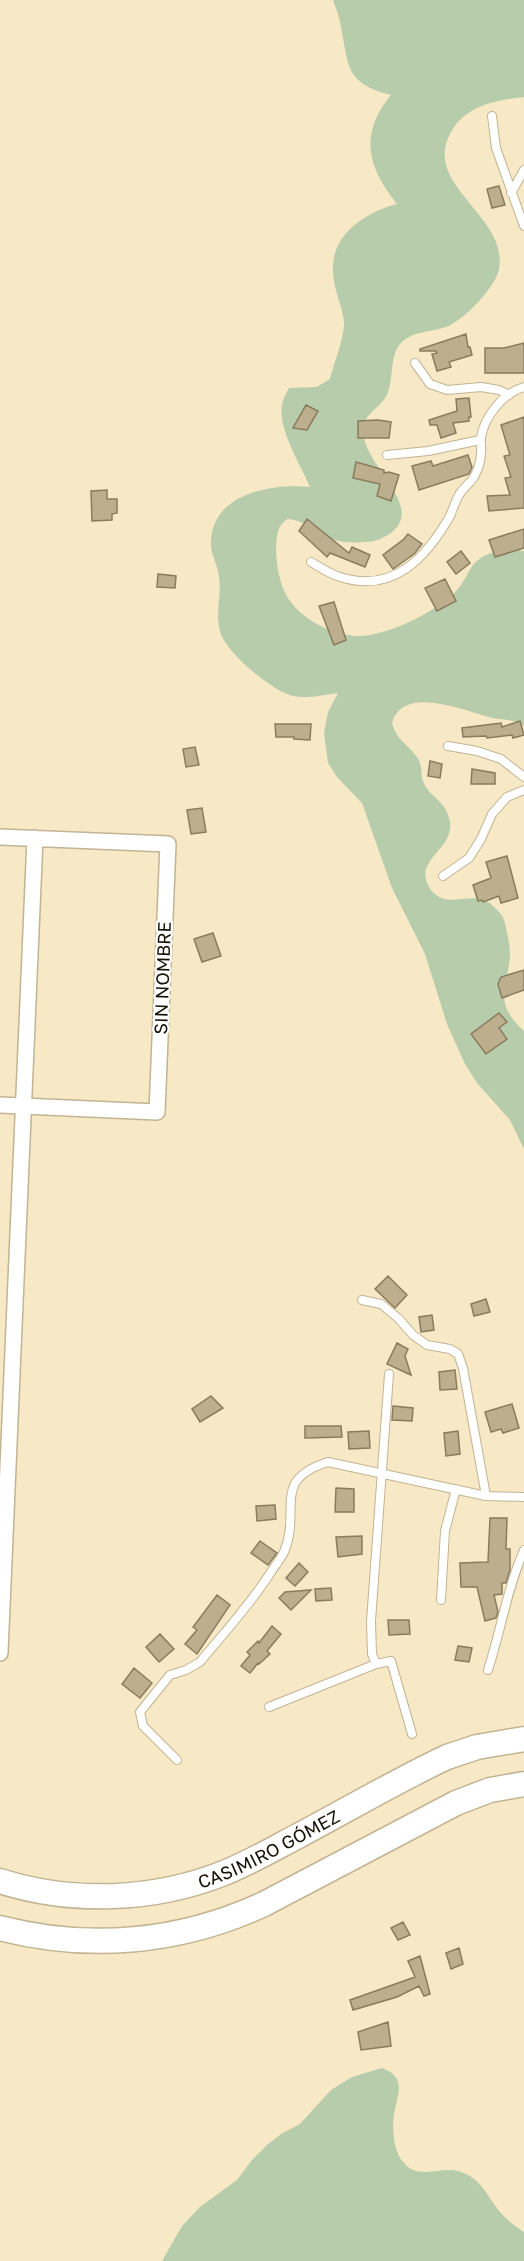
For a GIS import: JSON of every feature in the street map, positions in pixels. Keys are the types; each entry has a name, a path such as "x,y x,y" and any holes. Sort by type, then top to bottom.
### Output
{"main road":[{"name":"CASIMIRO GÓMEZ","path":"0,1881 42,1891 91,1896 140,1894 189,1885 248,1862 447,1757 477,1747 524,1739"},
{"path":"0,1928 54,1938 107,1941 160,1937 198,1929 264,1904 456,1803 490,1790 524,1784"}],"street":[{"name":"SIN NOMBRE","path":"0,837 168,844 157,1112 0,1105"},
{"path":"0,1653 6,1382 24,1106 35,838"}],"lane":[{"path":"492,116 496,148 524,226"},
{"path":"511,193 524,170"},
{"path":"415,363 430,384 447,390 481,387 499,390 509,395"},
{"path":"311,562 339,577 364,581 388,578 408,569 435,540 460,493 476,475 482,449 480,440 491,413 509,395 524,387"},
{"path":"387,456 428,452 480,440"},
{"path":"448,746 477,751 501,759 524,777"},
{"path":"443,876 469,858 481,839 492,814 507,797 524,790"},
{"path":"362,1300 381,1304 413,1335 427,1345 450,1349 458,1354 463,1368 486,1496"},
{"path":"376,1664 372,1654 370,1621 389,1374"},
{"path":"177,1760 143,1726 140,1712 170,1675 200,1662 260,1589 284,1553 291,1530 292,1489 298,1477 310,1467 328,1462 486,1496 524,1497"},
{"path":"441,1600 445,1531 456,1489"},
{"path":"488,1670 501,1631 512,1579 524,1550"},
{"path":"269,1707 376,1664 391,1661 412,1734"}],"green space":[{"path":"333,0 524,0 524,97 494,102 467,114 453,129 445,149 446,166 454,183 491,232 498,249 497,276 477,303 453,324 413,335 403,341 392,365 390,386 386,397 369,415 364,424 364,438 370,452 396,495 401,508 400,521 392,532 382,538 351,543 332,539 305,524 287,519 279,528 276,547 281,583 297,609 307,618 331,631 358,636 392,629 434,608 455,592 473,565 483,556 503,550 524,551 524,726 513,721 493,718 452,706 422,702 409,704 399,711 392,723 397,735 418,759 425,786 445,808 450,822 446,841 429,863 426,871 426,880 431,890 445,899 470,898 486,901 498,911 504,920 510,956 504,996 505,1004 514,1021 524,1031 524,1149 510,1120 477,1083 465,1064 447,1024 425,954 392,888 362,803 337,777 328,763 324,733 328,712 338,693 299,697 284,693 251,670 231,649 220,631 218,610 220,584 211,546 214,525 222,512 233,502 247,495 279,487 310,487 286,433 281,411 283,399 289,388 317,387 330,379 344,327 334,281 335,252 341,240 359,221 397,204 379,177 373,164 371,150 374,123 391,95 365,85 352,72"},
{"path":"382,2068 395,2077 399,2087 393,2126 395,2146 400,2158 410,2168 417,2171 454,2170 475,2179 504,2217 524,2232 524,2261 162,2261 182,2226 200,2207 237,2180 266,2146 281,2134 300,2124 331,2090 352,2077"}],"building":[{"path":"499,186 505,205 492,208 487,189"},
{"path":"466,334 472,355 449,362 451,367 437,371 432,354 437,353 436,351 420,351 420,349"},
{"path":"524,343 524,373 485,373 485,348 504,348"},
{"path":"469,398 471,417 469,421 453,423 456,433 441,438 437,425 430,425 429,420 457,411 456,399"},
{"path":"306,405 318,411 307,430 293,428"},
{"path":"524,417 524,508 489,511 487,496 510,495 505,478 511,477 504,456 510,455 501,425"},
{"path":"358,421 391,422 389,438 358,438"},
{"path":"468,455 472,467 469,474 419,490 412,466 431,461 433,466"},
{"path":"356,462 384,470 384,473 399,475 391,501 377,496 380,484 353,478"},
{"path":"107,490 107,499 117,499 117,513 112,514 112,520 92,521 91,491"},
{"path":"307,519 349,553 352,547 370,555 365,567 330,553 327,557 299,531"},
{"path":"524,529 524,548 495,557 489,540"},
{"path":"408,534 422,544 414,554 393,569 383,555"},
{"path":"461,551 470,563 456,574 447,562"},
{"path":"158,574 176,576 175,588 157,587"},
{"path":"445,579 456,601 437,611 425,588"},
{"path":"334,602 346,640 334,645 319,606"},
{"path":"520,721 524,735 513,738 512,735 487,738 486,736 463,737 462,728 501,723 502,727"},
{"path":"275,724 311,724 310,740 276,737"},
{"path":"195,747 199,765 186,767 183,749"},
{"path":"430,761 442,764 440,778 428,776"},
{"path":"472,769 495,773 495,784 471,784"},
{"path":"202,808 206,832 191,834 187,810"},
{"path":"507,856 518,898 501,903 499,896 483,902 478,901 473,885 491,878 486,862"},
{"path":"213,933 221,956 202,962 194,939"},
{"path":"524,970 524,990 502,998 498,984 501,977"},
{"path":"499,1013 507,1022 499,1028 507,1039 486,1054 471,1034"},
{"path":"388,1276 407,1295 395,1308 375,1289"},
{"path":"486,1299 490,1312 474,1316 471,1304"},
{"path":"432,1315 434,1330 421,1332 419,1317"},
{"path":"397,1343 408,1349 405,1356 411,1375 387,1364"},
{"path":"455,1370 457,1389 440,1390 439,1372"},
{"path":"211,1396 223,1408 200,1422 192,1409"},
{"path":"512,1404 519,1428 503,1433 501,1429 491,1432 485,1412"},
{"path":"393,1406 413,1408 412,1421 392,1420"},
{"path":"305,1426 341,1426 342,1437 305,1438"},
{"path":"369,1431 370,1448 349,1449 348,1432"},
{"path":"458,1431 460,1454 446,1456 444,1433"},
{"path":"336,1488 354,1489 354,1512 335,1512"},
{"path":"275,1505 276,1519 257,1521 256,1506"},
{"path":"490,1518 507,1518 506,1549 510,1549 510,1570 506,1583 502,1583 502,1594 494,1595 498,1612 496,1618 485,1621 477,1587 461,1587 460,1563 488,1562"},
{"path":"362,1536 362,1554 338,1557 336,1537"},
{"path":"260,1541 277,1553 268,1565 251,1553"},
{"path":"299,1563 308,1572 295,1586 286,1578"},
{"path":"331,1588 332,1600 316,1601 315,1589"},
{"path":"311,1590 291,1610 279,1598 285,1592"},
{"path":"217,1595 230,1605 197,1654 185,1644 197,1630 193,1627"},
{"path":"388,1620 409,1620 410,1634 389,1635"},
{"path":"272,1626 281,1634 267,1651 270,1654 250,1673 241,1666 250,1655 247,1652 258,1641 259,1643"},
{"path":"160,1634 174,1649 159,1662 146,1647"},
{"path":"458,1646 472,1648 469,1662 455,1660"},
{"path":"134,1668 152,1683 140,1698 122,1684"},
{"path":"403,1922 410,1935 398,1940 391,1928"},
{"path":"459,1948 463,1964 451,1969 446,1953"},
{"path":"420,1956 430,1994 424,1996 419,1986 397,1997 353,2010 350,2000 415,1977 408,1961"},
{"path":"388,2022 391,2046 361,2050 358,2032"}]}
